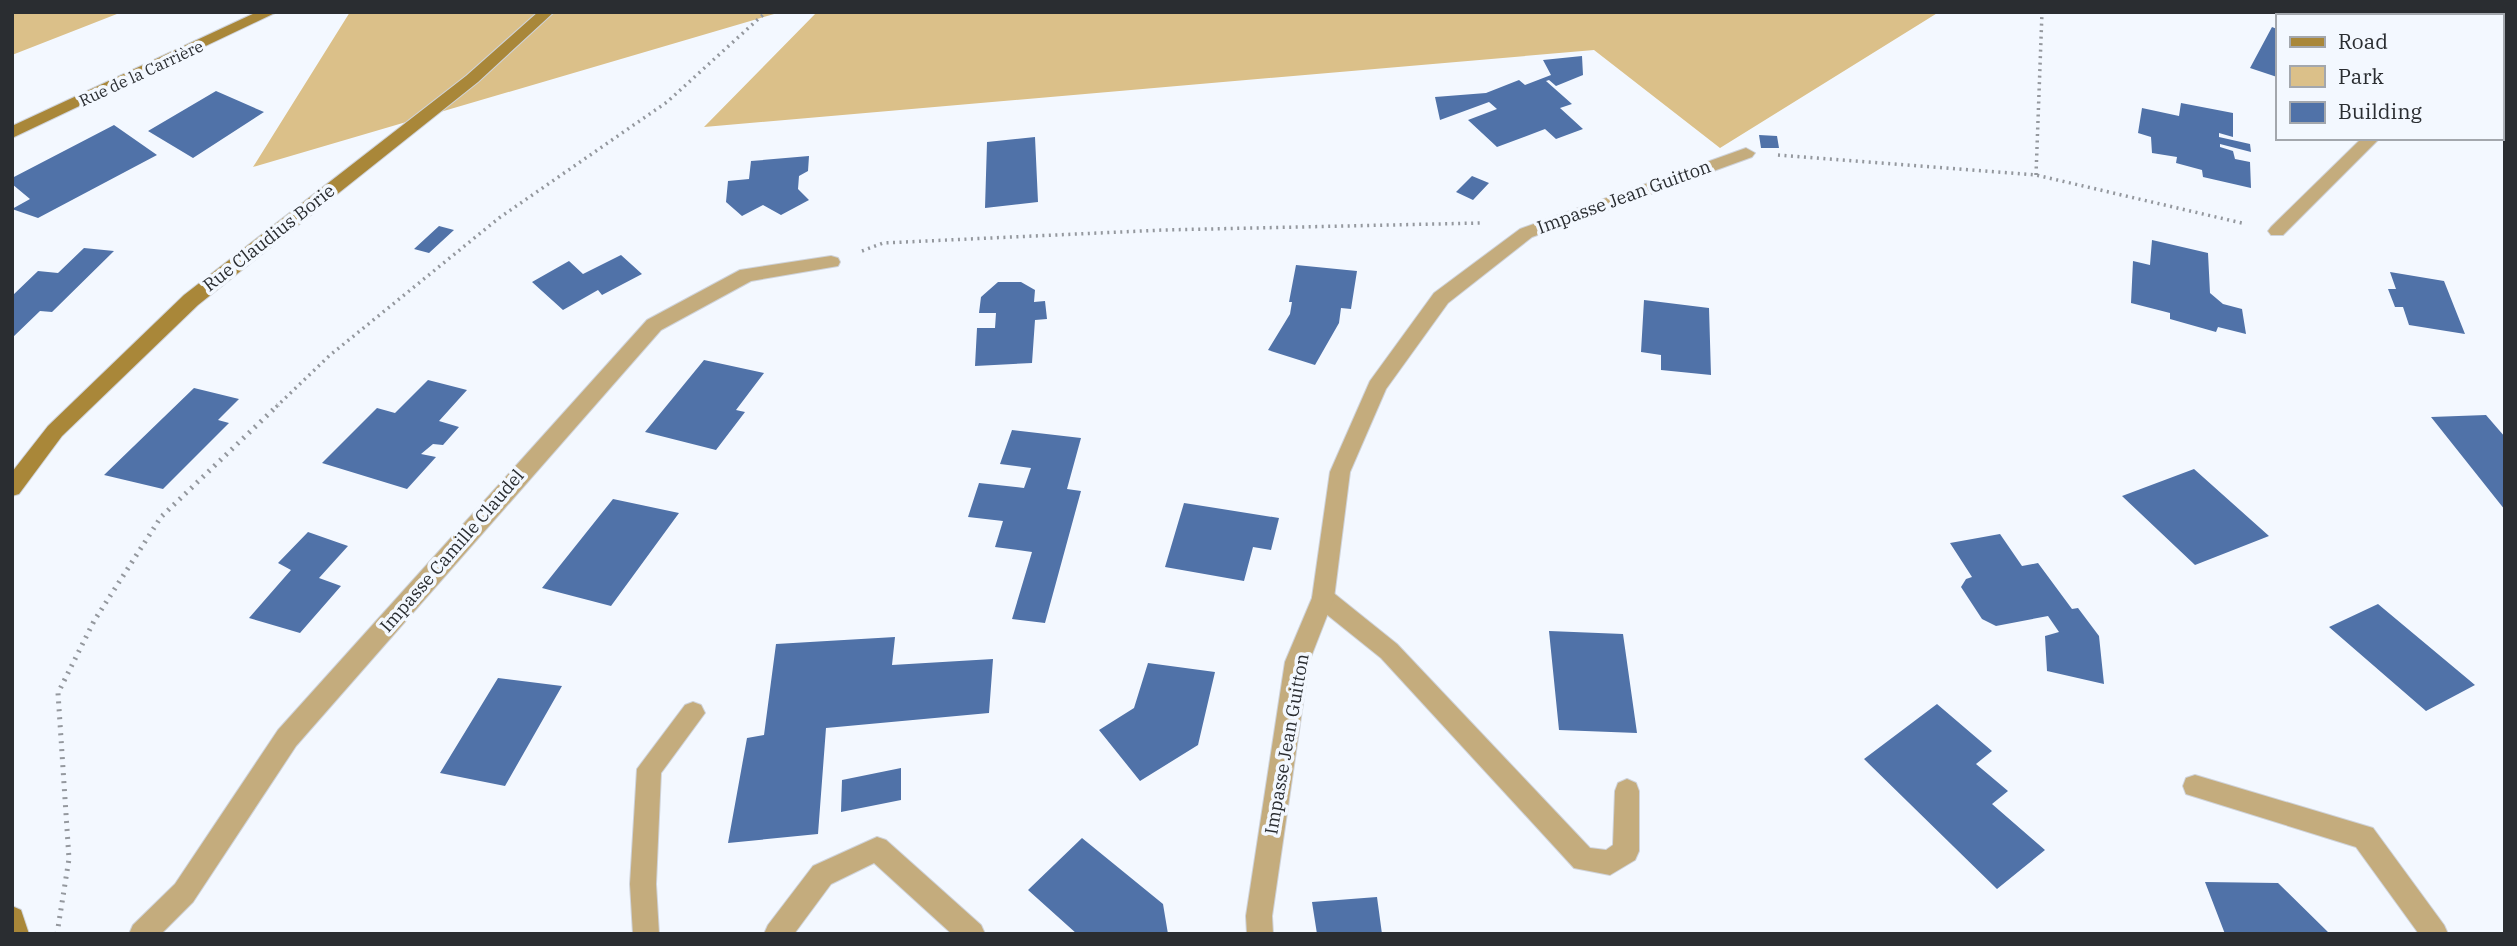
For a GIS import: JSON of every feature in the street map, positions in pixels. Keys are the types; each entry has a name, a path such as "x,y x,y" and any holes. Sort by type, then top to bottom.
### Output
{"street":[{"name":"Rue de la Carrière","path":"12,133 270,12"},
{"name":"Rue Claudius Borie","path":"12,488 55,431 191,300 472,79 547,12"},
{"path":"2277,231 2370,140"},
{"name":"Impasse Jean Guitton","path":"1260,934 1259,916 1297,662 1323,598 1339,472 1377,386 1441,298 1526,233 1746,153"},
{"name":"Impasse Camille Claudel","path":"142,934 184,893 287,738 654,325 747,275 831,262"},
{"path":"1323,598 1389,651 1583,859 1610,863 1626,851 1626,791"},
{"path":"646,934 643,884 649,769 693,713"},
{"path":"2195,786 2364,837 2435,934"},
{"path":"777,934 822,875 877,849 972,934"},
{"path":"12,919 16,934"}],"path":[{"path":"57,934 69,859 58,693 94,621 161,517 329,356 499,218 667,102 766,12"},
{"path":"2036,175 2042,12"},
{"path":"1746,153 2036,175 2277,231"},
{"path":"831,262 883,243 1163,230 1493,223"}],"green space":[{"path":"12,12 122,12 12,55"},
{"path":"350,12 781,12 253,167"},
{"path":"817,12 1939,12 1720,148 1594,50 704,127"}],"building":[{"path":"2272,27 2276,29 2276,77 2250,68"},
{"path":"1582,56 1583,75 1556,86 1549,80 1546,81 1572,104 1560,108 1583,129 1556,139 1545,129 1497,147 1468,120 1497,109 1489,102 1440,120 1435,97 1486,93 1519,80 1525,85 1551,75 1543,60"},
{"path":"216,91 264,112 193,158 148,131"},
{"path":"2181,103 2233,113 2233,137 2219,133 2219,137 2250,144 2251,152 2220,144 2220,147 2233,151 2235,159 2250,162 2251,188 2203,177 2202,170 2176,163 2177,157 2152,153 2151,137 2138,133 2142,108 2179,116"},
{"path":"114,125 157,155 38,218 12,209 30,199 12,184 12,178"},
{"path":"1759,135 1777,136 1779,148 1761,148"},
{"path":"1035,137 1038,202 985,208 987,142"},
{"path":"809,156 808,171 799,176 798,189 809,200 781,215 763,205 742,216 726,202 728,181 749,179 751,161"},
{"path":"1472,176 1489,183 1473,200 1456,192"},
{"path":"439,226 454,230 429,253 414,249"},
{"path":"2152,240 2208,253 2210,293 2223,304 2242,309 2246,334 2218,327 2216,332 2170,319 2170,313 2131,303 2133,261 2150,265"},
{"path":"84,248 114,251 52,312 40,311 12,338 12,296 38,271 58,273"},
{"path":"621,255 642,274 602,295 598,290 563,310 532,282 569,261 583,274"},
{"path":"1296,265 1357,271 1351,309 1341,308 1339,323 1315,365 1268,350 1290,314 1292,302 1289,302"},
{"path":"2390,272 2444,281 2465,334 2409,325 2403,307 2395,307 2388,289 2396,289"},
{"path":"998,282 1021,282 1035,290 1034,302 1045,301 1047,319 1035,320 1032,363 975,366 977,328 995,328 996,313 979,313 981,297"},
{"path":"1644,300 1709,308 1711,375 1661,370 1661,355 1641,352"},
{"path":"704,360 764,373 736,410 745,412 716,450 645,432"},
{"path":"428,380 467,390 439,421 459,427 443,445 433,444 421,454 436,457 407,489 322,463 377,408 395,413"},
{"path":"194,388 239,399 218,420 229,423 163,489 104,475"},
{"path":"2486,415 2505,437 2505,510 2431,417"},
{"path":"1012,430 1081,438 1067,489 1081,491 1045,623 1012,619 1032,552 995,547 1003,521 968,517 979,483 1024,488 1031,468 1000,464"},
{"path":"2194,469 2269,536 2195,565 2122,496"},
{"path":"613,499 679,513 611,606 542,588"},
{"path":"1184,503 1279,518 1271,550 1253,547 1244,581 1165,567"},
{"path":"308,532 348,546 319,578 341,586 300,633 249,618 291,570 278,563"},
{"path":"2000,534 2022,566 2038,563 2072,609 2078,608 2099,636 2104,684 2047,671 2045,636 2059,632 2048,616 1996,626 1982,619 1961,587 1966,579 1972,577 1950,543"},
{"path":"2378,604 2475,685 2426,711 2329,627"},
{"path":"1549,631 1623,634 1637,733 1559,730"},
{"path":"895,637 892,665 993,659 989,713 826,728 818,834 728,843 747,738 764,735 776,644"},
{"path":"1148,663 1215,672 1198,745 1140,781 1099,730 1134,708"},
{"path":"498,678 562,686 505,786 440,773"},
{"path":"1937,704 1992,751 1976,764 2008,791 1992,804 2045,850 1997,889 1864,759"},
{"path":"901,768 901,800 841,812 842,780"},
{"path":"1082,838 1163,904 1168,934 1077,934 1028,890"},
{"path":"2205,882 2278,883 2330,934 2225,934"},
{"path":"1377,897 1382,934 1317,934 1312,902"}]}
